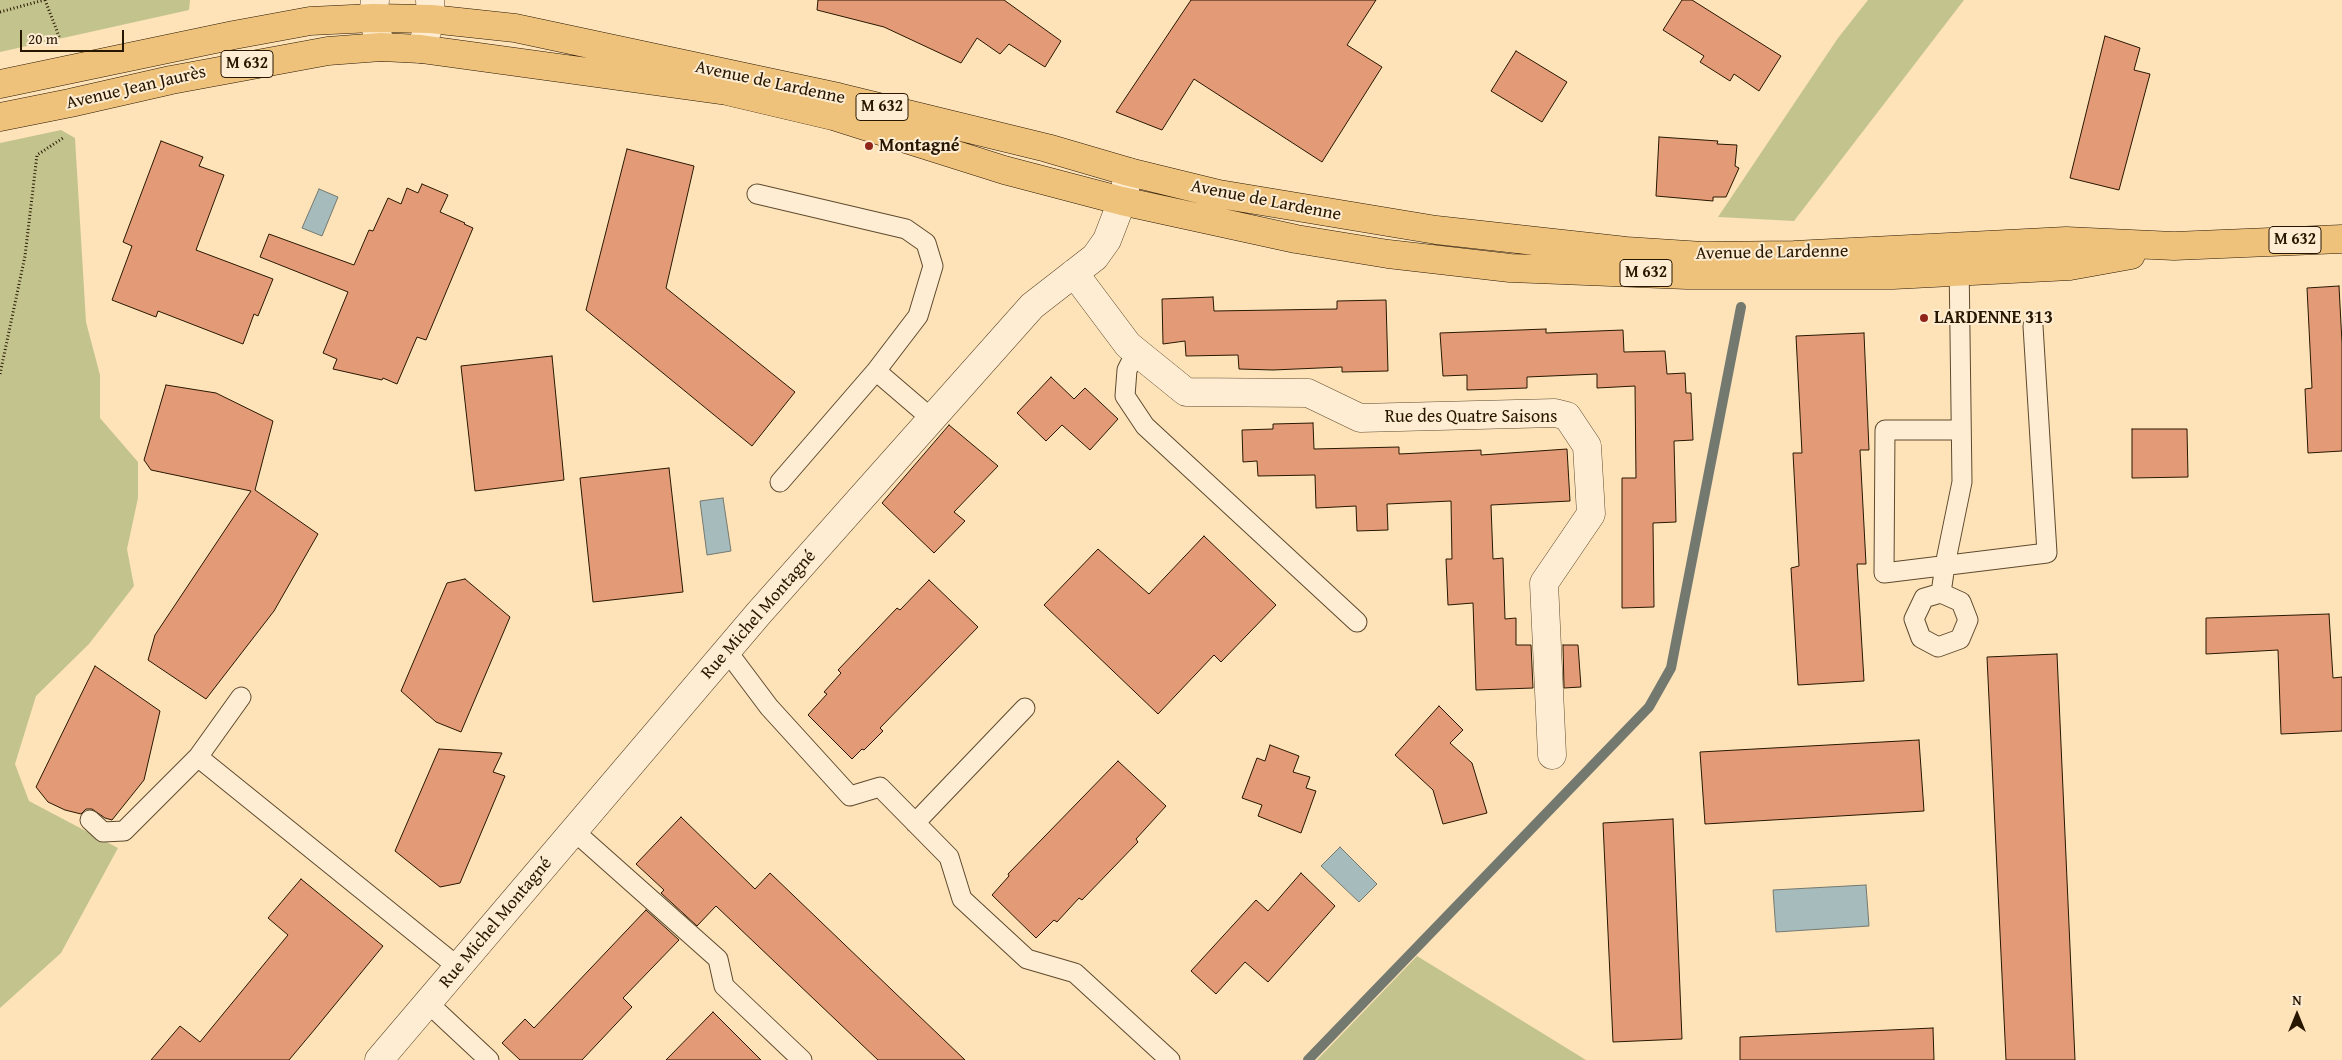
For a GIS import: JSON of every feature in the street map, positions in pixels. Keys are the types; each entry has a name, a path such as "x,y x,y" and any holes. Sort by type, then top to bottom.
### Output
{"main road":[{"name":"Avenue de Lardenne","path":"374,9 431,10 838,97 1047,148 1129,172 1220,194 1436,230 1626,251 1703,256 1784,255 1892,249 1959,260 2070,266 2174,246 2342,239"},
{"name":"Avenue Jean Jaurès","path":"0,84 234,35 374,9"},
{"name":"Avenue Jean Jaurès","path":"0,117 246,64 337,50 381,47 421,49"},
{"name":"Avenue de Lardenne","path":"421,49 727,91 833,116 1004,170 1122,201 1180,215 1324,244 1388,254 1510,268 1687,275 1892,275 1959,260"}],"street":[{"path":"374,9 381,47"},
{"path":"421,49 431,10"},
{"name":"Rue Michel Montagné","path":"379,1060 727,651 1032,306 1095,257 1107,240 1122,201 1129,172"},
{"name":"Rue des Quatre Saisons","path":"1074,273 1128,345 1186,392 1308,393 1360,418 1555,413 1567,416 1587,446 1591,514 1544,583 1552,754"}],"lane":[{"path":"757,194 906,229 926,243 933,266 918,316 876,372 780,482"},
{"path":"1941,593 1944,565 1962,482 1959,260"},
{"path":"1961,430 1885,430 1884,573 2047,553 2033,326"},
{"path":"1136,352 1127,370 1125,396 1145,426 1357,622"},
{"path":"876,372 932,419"},
{"path":"727,651 769,707 850,796 880,787 949,857 962,899 1028,959 1075,973 1170,1060"},
{"path":"90,820 103,832 124,831 198,757 241,697"},
{"path":"915,823 1024,708"},
{"path":"198,757 458,967"},
{"path":"574,831 718,959 724,986 802,1060"},
{"path":"428,1003 489,1060"}],"path":[{"path":"0,12 44,0 61,41"},
{"path":"0,374 25,256 36,154 72,134"}],"green space":[{"path":"0,0 190,0 189,10 0,52"},
{"path":"1868,0 1964,0 1794,221 1718,217 1838,38"},
{"path":"61,130 75,138 86,322 100,375 100,418 138,462 138,498 127,549 134,586 89,644 36,696 15,764 29,801 118,848 61,953 0,1008 0,143"},
{"path":"1417,956 1586,1060 1317,1060"}],"shaded area":[{"path":"319,189 338,197 322,236 302,228"},
{"path":"723,498 731,551 707,555 700,501"},
{"path":"1340,847 1377,884 1359,902 1321,866"},
{"path":"1866,885 1869,926 1776,932 1773,890"}],"building":[{"path":"818,0 1004,0 1061,41 1045,67 1009,44 1000,54 977,38 961,63 884,27 817,10"},
{"path":"1191,0 1376,0 1347,45 1382,67 1322,162 1194,79 1162,130 1116,112"},
{"path":"1682,0 1692,0 1781,56 1759,91 1734,74 1730,81 1700,62 1704,56 1663,30"},
{"path":"2105,36 2140,48 2134,70 2150,74 2119,190 2070,178"},
{"path":"1516,51 1567,82 1542,122 1491,91"},
{"path":"1659,137 1718,141 1717,144 1737,145 1735,166 1739,168 1726,197 1713,197 1713,201 1656,196"},
{"path":"161,141 203,157 199,166 224,175 196,250 273,279 258,316 254,314 243,344 158,311 156,317 112,300 132,246 123,242"},
{"path":"627,149 694,166 666,288 795,392 752,446 586,310"},
{"path":"422,184 448,195 440,212 473,228 426,340 417,337 397,384 383,378 382,380 333,369 337,359 323,353 348,292 260,257 269,234 354,265 369,230 373,231 388,198 401,204 407,188 418,193"},
{"path":"2339,286 2342,343 2342,451 2308,453 2305,389 2312,388 2307,288"},
{"path":"1213,297 1214,311 1337,309 1337,301 1386,300 1388,371 1342,372 1342,367 1273,370 1239,369 1238,355 1186,356 1185,341 1163,344 1162,299"},
{"path":"1546,329 1546,333 1623,330 1624,352 1665,351 1667,374 1685,373 1686,393 1691,393 1693,440 1674,441 1676,522 1653,523 1654,607 1622,608 1622,478 1636,478 1635,386 1597,388 1597,374 1527,377 1527,388 1467,390 1467,375 1443,376 1440,333"},
{"path":"1864,333 1869,450 1860,450 1866,564 1857,564 1864,681 1798,685 1791,568 1799,566 1793,453 1802,453 1796,336"},
{"path":"552,356 564,480 475,491 461,366"},
{"path":"1051,377 1074,399 1085,388 1118,419 1090,450 1062,425 1046,441 1017,413"},
{"path":"166,385 216,393 273,421 255,490 318,534 274,611 206,699 148,660 155,635 251,491 151,470 144,460"},
{"path":"1313,423 1314,449 1399,447 1399,454 1481,450 1481,455 1567,449 1570,501 1491,505 1493,559 1503,558 1505,619 1516,618 1516,645 1531,645 1533,688 1476,690 1473,603 1448,605 1446,559 1452,559 1451,501 1387,504 1388,530 1357,531 1356,506 1316,508 1315,475 1258,476 1257,461 1243,462 1242,430 1273,429 1273,424"},
{"path":"949,425 998,466 954,512 965,521 934,553 882,503"},
{"path":"2132,429 2187,429 2188,477 2132,478"},
{"path":"669,468 683,592 593,602 580,478"},
{"path":"1204,536 1276,605 1221,662 1214,655 1158,714 1044,605 1098,549 1149,594"},
{"path":"465,579 510,617 461,732 436,722 401,691 447,583"},
{"path":"929,580 978,627 880,728 883,731 852,759 808,715 827,694 824,692 841,673 838,670 897,608 900,610"},
{"path":"2329,614 2333,678 2342,677 2342,731 2281,734 2278,650 2206,654 2206,618"},
{"path":"1563,645 1578,645 1581,687 1564,688"},
{"path":"2057,654 2075,1060 2006,1060 1987,657"},
{"path":"95,666 160,711 144,780 112,820 105,818 92,809 86,809 81,814 65,810 48,802 36,787"},
{"path":"1439,706 1463,730 1450,743 1472,763 1487,813 1443,824 1433,790 1395,755"},
{"path":"1919,740 1924,811 1705,824 1700,752"},
{"path":"1270,745 1299,756 1293,772 1310,777 1306,788 1316,791 1301,833 1258,816 1262,805 1242,798 1257,758 1265,761"},
{"path":"439,749 502,753 493,772 505,776 460,883 440,887 395,851"},
{"path":"1118,761 1166,806 1136,839 1138,842 1082,900 1079,898 1057,922 1054,920 1036,938 992,895 1009,876 1008,874"},
{"path":"681,817 755,889 770,873 965,1060 878,1060 716,906 697,926 661,893 664,890 636,864"},
{"path":"1673,819 1682,1039 1613,1042 1603,823"},
{"path":"1301,873 1335,906 1268,982 1245,962 1216,994 1191,971 1256,900 1268,911"},
{"path":"301,879 383,946 315,1029 289,1060 151,1060 180,1026 200,1042 288,935 268,918"},
{"path":"646,910 679,940 623,998 632,1007 582,1060 520,1060 502,1043 525,1019 534,1028"},
{"path":"713,1012 761,1060 666,1060"},
{"path":"1933,1028 1934,1060 1740,1060 1740,1037"}],"waterway":[{"path":"1308,1060 1649,707 1671,668 1741,307"}],"place":[{"name":"Montagné","path":"869,146"},
{"name":"LARDENNE 313","path":"1924,318"}]}
